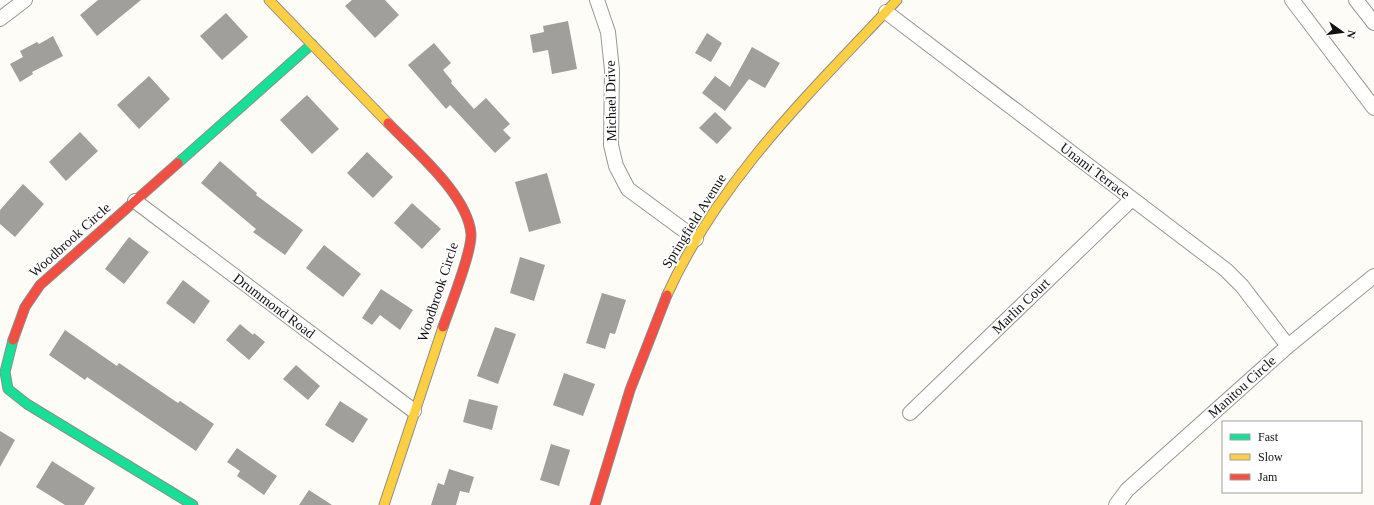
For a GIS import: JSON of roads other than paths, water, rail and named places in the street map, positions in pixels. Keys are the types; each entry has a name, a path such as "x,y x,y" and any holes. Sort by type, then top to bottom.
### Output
{"street":[{"path":"0,19 25,0"},
{"name":"Woodbrook Circle","path":"269,0 452,190 465,214 471,234 468,252 384,505"},
{"name":"Michael Drive","path":"597,0 608,32 612,70 611,145 616,166 628,189 696,239"},
{"name":"Springfield Avenue","path":"595,505 656,320 673,282 696,239 733,182 768,139 897,0"},
{"path":"1292,0 1374,108"},
{"path":"1356,0 1374,23"},
{"name":"Unami Terrace","path":"886,12 1226,270 1242,286 1288,346"},
{"name":"Woodbrook Circle","path":"193,505 27,404 8,389 5,372 14,337 25,307 40,286 312,44"},
{"name":"Marlin Court","path":"910,413 1132,199"},
{"name":"Drummond Road","path":"135,201 414,411"},
{"name":"Manitou Circle","path":"1116,505 1127,490 1288,346 1374,276"}]}
